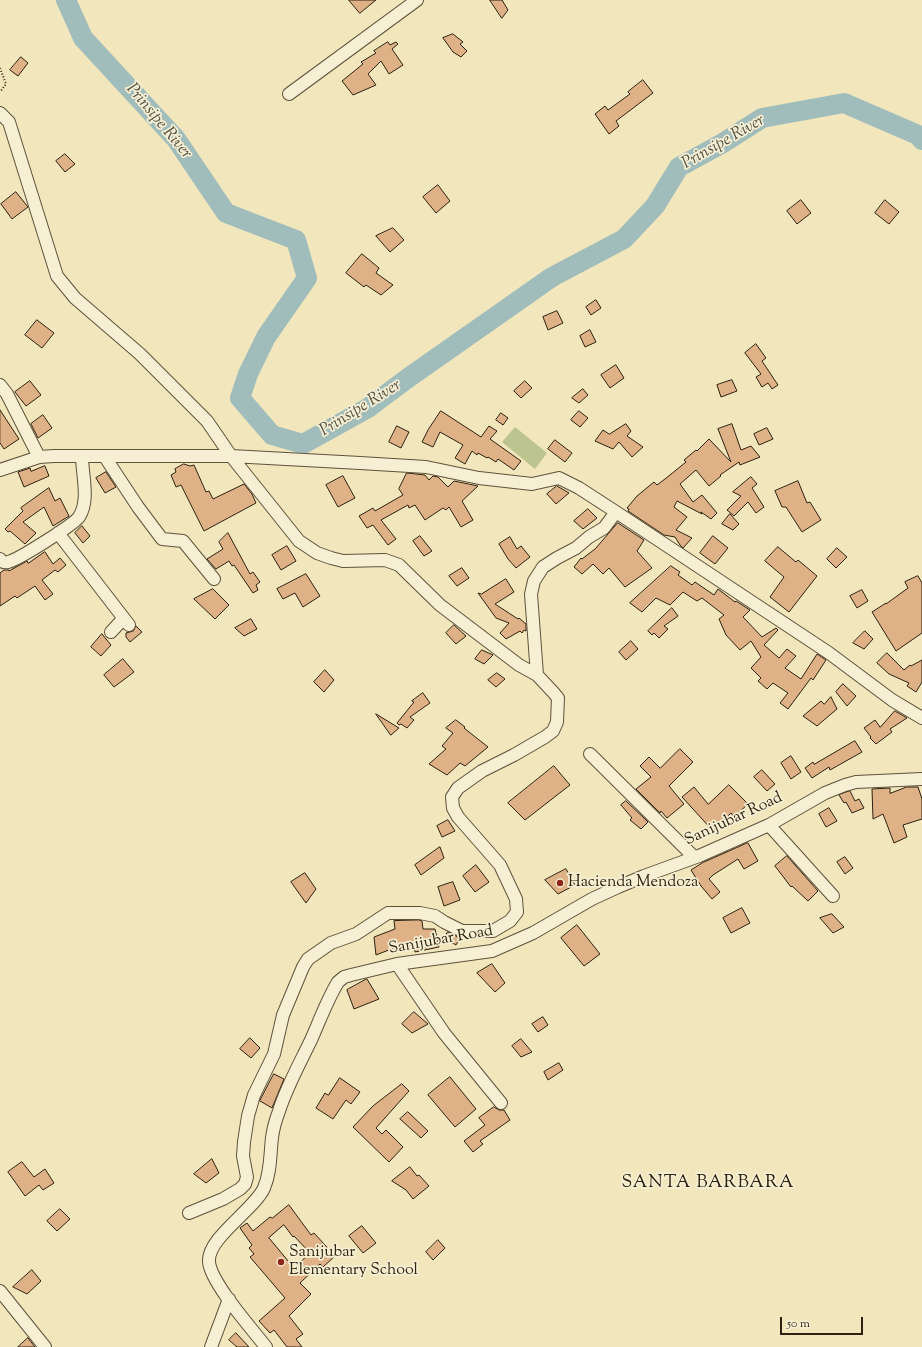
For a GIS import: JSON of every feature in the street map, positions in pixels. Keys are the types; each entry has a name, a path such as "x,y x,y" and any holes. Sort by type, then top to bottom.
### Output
{"street":[{"path":"288,94 417,0"},
{"path":"0,113 9,122 57,276 75,298 140,354 207,421 232,456 300,541 317,553 331,558 343,560 385,560 399,565 440,605 519,665 537,675 558,698 557,722 552,731 545,737 514,755 482,770 458,788 452,797 453,808 458,817 500,865 516,899 517,912 510,921 493,931 462,931 435,916 420,913 388,913 356,934 331,943 308,959 303,967 283,1015 274,1054 254,1095 248,1116 243,1156 247,1177 245,1184 240,1189 223,1199 189,1213"},
{"path":"0,385 7,394 39,457"},
{"path":"0,559 7,562 16,558 58,533 73,523 78,517 85,499 82,456"},
{"path":"0,470 39,457 232,456 426,467 479,478 532,484 559,478 579,488 616,512 829,653 892,700 922,718"},
{"path":"105,457 138,507 162,539 183,541 214,579"},
{"path":"537,675 532,594 534,581 543,567 576,548 589,537 604,528 616,512"},
{"path":"58,533 126,622 111,632"},
{"path":"590,754 694,857"},
{"name":"Sanijubar Road","path":"266,1347 228,1299 211,1271 209,1260 213,1248 223,1235 258,1198 263,1189 268,1175 272,1136 279,1110 296,1070 338,982 344,977 397,964 492,951 533,933 592,899 769,825 825,793 846,784 856,782 922,779"},
{"path":"769,825 833,896"},
{"path":"397,964 444,1033 501,1103"},
{"path":"0,1291 45,1347"},
{"path":"211,1347 228,1299"}],"path":[{"path":"0,68 6,84 0,92"}],"green space":[{"path":"515,427 547,453 535,469 502,442"}],"building":[{"path":"349,0 376,0 360,13"},
{"path":"490,0 502,0 508,10 502,18"},
{"path":"453,34 463,42 460,44 467,51 461,57 453,52 443,38"},
{"path":"388,42 390,45 396,42 398,44 392,49 403,65 389,74 381,61 368,74 376,85 353,95 342,81 363,64 361,62 376,53 374,51"},
{"path":"21,57 28,63 18,76 10,70"},
{"path":"643,80 653,93 616,121 619,126 609,134 595,114 605,106 608,110 630,94 628,92"},
{"path":"65,154 75,164 65,172 56,161"},
{"path":"438,185 450,201 436,213 423,197"},
{"path":"16,192 28,207 12,219 1,204"},
{"path":"801,200 811,213 797,224 787,211"},
{"path":"885,200 899,212 889,224 875,213"},
{"path":"393,228 404,240 390,252 376,236"},
{"path":"362,254 379,268 376,273 393,285 381,295 366,285 364,287 346,273"},
{"path":"596,300 601,308 591,315 586,307"},
{"path":"557,311 563,323 548,330 543,317"},
{"path":"37,320 54,333 42,348 25,335"},
{"path":"590,330 596,342 585,347 580,336"},
{"path":"756,344 766,358 762,361 778,385 772,389 768,383 762,387 756,377 761,374 745,353"},
{"path":"616,365 624,378 610,388 601,375"},
{"path":"732,380 737,391 721,397 717,385"},
{"path":"30,381 41,395 26,406 15,392"},
{"path":"525,381 532,388 521,398 514,391"},
{"path":"583,389 588,395 579,403 572,398"},
{"path":"0,410 19,439 4,449 0,443"},
{"path":"441,411 481,437 489,426 497,431 490,439 521,461 514,470 498,459 496,462 478,453 477,455 472,451 465,464 455,458 463,445 440,432 433,447 422,442"},
{"path":"579,411 588,418 580,427 571,420"},
{"path":"501,413 508,418 503,425 496,420"},
{"path":"43,415 52,428 38,438 31,424"},
{"path":"626,424 631,431 627,436 643,447 632,457 619,442 613,449 595,441 603,430 609,434"},
{"path":"732,424 741,450 751,446 760,457 740,465 739,462 720,475 721,476 709,486 696,470 680,484 693,502 702,495 717,513 711,519 701,512 702,514 677,501 674,507 687,517 676,530 692,538 683,548 675,537 664,535 628,511 629,509 627,508 637,496 654,482 657,485 665,479 686,462 684,460 696,450 697,451 709,439 731,462 718,429"},
{"path":"397,426 409,432 401,448 389,442"},
{"path":"767,428 773,439 759,445 754,434"},
{"path":"555,440 572,453 565,462 548,449"},
{"path":"184,464 190,466 194,465 206,492 209,491 213,499 244,484 252,494 256,503 204,531 181,485 176,487 171,475 176,472 175,469"},
{"path":"45,466 49,476 24,487 18,472 30,468 31,471"},
{"path":"106,472 116,487 105,493 96,478"},
{"path":"407,473 425,475 429,480 433,476 438,477 448,487 454,481 478,486 462,501 473,520 461,527 449,507 446,510 443,508 425,520 415,505 409,508 408,505 381,520 396,539 388,545 373,525 367,528 359,516 373,508 375,511 403,495 399,489"},
{"path":"343,476 355,498 338,507 326,485"},
{"path":"751,477 757,484 752,488 764,507 756,513 748,502 734,516 727,510 741,496 733,492"},
{"path":"798,481 807,503 810,502 821,520 802,532 786,507 782,507 775,491"},
{"path":"557,486 569,493 556,504 547,494"},
{"path":"49,488 55,501 60,498 69,516 53,526 44,507 23,522 36,533 25,544 10,531 8,532 5,529 23,511 21,508"},
{"path":"588,509 597,518 583,529 574,521"},
{"path":"730,514 739,524 733,530 722,524"},
{"path":"618,523 644,540 637,551 652,568 625,587 609,568 603,574 593,564 582,574 574,567 581,558 582,559 595,549"},
{"path":"82,526 90,536 83,543 75,533"},
{"path":"228,533 250,574 253,572 260,582 256,585 258,590 253,593 234,565 232,566 229,561 216,569 207,559 223,549 219,542"},
{"path":"420,536 432,551 424,556 413,541"},
{"path":"713,536 728,548 715,564 700,553"},
{"path":"510,537 517,549 521,546 530,557 516,568 508,559 499,544"},
{"path":"287,546 296,561 281,570 272,555"},
{"path":"778,547 796,562 798,560 817,576 789,612 770,597 784,577 765,561"},
{"path":"837,548 847,557 836,568 827,559"},
{"path":"45,552 53,564 60,558 66,565 58,572 55,570 42,580 53,594 45,600 35,586 17,598 15,596 0,606 0,573 4,570 9,571 27,561 28,563"},
{"path":"671,566 680,572 678,575 692,585 695,582 714,595 718,589 735,602 736,601 750,610 743,617 762,637 776,628 778,630 764,645 779,658 787,649 796,656 785,668 801,679 817,654 826,660 813,680 811,678 788,709 780,703 788,693 773,683 767,689 758,681 761,678 751,668 761,657 751,641 740,650 726,635 719,619 724,615 702,598 697,601 683,592 670,605 656,598 642,612 630,603"},
{"path":"462,568 469,578 457,586 449,576"},
{"path":"306,574 320,596 303,607 295,593 283,599 277,589"},
{"path":"918,576 922,583 922,633 896,651 872,612 908,588 905,582"},
{"path":"506,579 514,592 495,604 518,619 519,618 526,624 526,631 524,630 522,633 520,631 506,639 500,633 509,623 496,618 478,593 481,594"},
{"path":"213,589 229,605 215,619 194,599"},
{"path":"862,590 868,601 857,608 850,596"},
{"path":"672,608 678,616 664,626 668,629 659,638 654,633 652,635 648,631"},
{"path":"251,619 257,629 244,636 235,628"},
{"path":"454,625 466,636 456,644 446,633"},
{"path":"136,626 142,632 130,642 126,637 126,633 133,631"},
{"path":"865,631 873,639 864,649 853,643"},
{"path":"102,634 111,645 101,656 91,647"},
{"path":"631,641 638,649 626,660 619,652"},
{"path":"482,650 493,655 484,664 475,659"},
{"path":"887,653 904,670 910,665 911,666 922,660 922,682 916,692 907,686 909,683 889,674 877,663"},
{"path":"123,659 134,672 114,687 104,675"},
{"path":"325,670 334,680 324,692 314,682"},
{"path":"497,673 505,679 496,687 488,680"},
{"path":"843,684 856,696 847,706 836,692"},
{"path":"423,693 430,703 410,717 414,720 407,728 401,724 399,725 397,723 414,702 412,701"},
{"path":"831,697 837,709 817,726 803,716 821,701 824,704"},
{"path":"895,711 907,718 890,729 892,732 876,744 864,728 875,720 880,727"},
{"path":"376,714 399,728 391,735"},
{"path":"456,720 488,747 465,766 460,763 447,775 429,764 446,749 442,746 453,733 446,728"},
{"path":"855,741 862,752 830,770 829,767 812,778 805,768 813,762 814,764"},
{"path":"680,749 693,762 669,786 684,804 667,818 636,789 651,777 640,766 649,757 660,768"},
{"path":"791,756 801,772 791,779 781,763"},
{"path":"554,766 570,785 525,820 508,803"},
{"path":"762,770 775,784 767,791 754,777"},
{"path":"729,785 748,804 734,817 731,813 713,831 682,797 694,787 708,804"},
{"path":"907,787 918,787 922,799 922,819 903,825 907,837 894,843 883,814 873,819 872,789 890,788 890,793"},
{"path":"850,791 855,801 859,799 864,808 852,813 846,802 844,803 839,795"},
{"path":"626,801 648,822 641,829 630,820 632,818 621,805"},
{"path":"829,808 837,821 826,827 819,814"},
{"path":"448,820 455,831 442,837 437,826"},
{"path":"748,843 758,861 744,869 738,859 713,875 709,879 720,892 712,899 701,886 691,870 702,863"},
{"path":"440,847 444,858 421,875 415,865"},
{"path":"787,856 818,891 808,901 792,886 791,887 775,866"},
{"path":"845,857 853,868 845,874 837,862"},
{"path":"476,865 489,882 475,892 463,876"},
{"name":"Hacienda Mendoza","path":"566,869 575,885 558,894 545,880"},
{"path":"305,873 316,889 306,903 291,882"},
{"path":"453,882 460,900 444,906 438,887"},
{"path":"742,908 750,923 731,933 723,918"},
{"path":"832,914 844,927 833,933 820,918"},
{"path":"394,921 422,921 423,929 435,929 439,947 415,952 413,945 399,948 399,946 376,955 374,937 395,929"},
{"path":"577,925 600,954 584,966 561,938"},
{"path":"448,932 460,938 456,945 444,938"},
{"path":"492,964 505,983 495,992 477,973"},
{"path":"367,979 379,999 354,1009 347,990"},
{"path":"414,1012 428,1024 412,1033 402,1024"},
{"path":"543,1017 548,1025 538,1032 532,1024"},
{"path":"250,1038 260,1048 251,1058 240,1049"},
{"path":"521,1039 532,1052 521,1057 512,1046"},
{"path":"559,1063 563,1070 548,1080 544,1072"},
{"path":"274,1074 284,1079 272,1108 260,1101"},
{"path":"450,1077 476,1109 455,1127 428,1095"},
{"path":"340,1078 360,1092 351,1104 346,1100 333,1119 316,1108 325,1093 328,1095"},
{"path":"402,1084 409,1091 376,1128 382,1134 386,1130 403,1147 389,1162 353,1127 373,1106"},
{"path":"494,1107 499,1110 504,1110 510,1120 480,1141 483,1144 473,1152 464,1141 485,1125 479,1118"},
{"path":"408,1112 428,1131 421,1138 400,1119"},
{"path":"212,1159 219,1173 206,1183 194,1174"},
{"path":"22,1162 34,1177 45,1169 54,1183 43,1190 39,1185 25,1196 8,1172"},
{"path":"410,1167 417,1176 419,1175 429,1186 413,1199 406,1190 392,1181"},
{"path":"289,1205 311,1235 314,1233 335,1256 323,1267 320,1264 300,1283 311,1294 289,1316 303,1334 296,1339 302,1347 287,1347 274,1330 270,1333 259,1321 285,1298 250,1257 254,1254 249,1248 252,1245 240,1228 247,1223 253,1231 270,1217 272,1218","holes":["284,1225 293,1237 294,1236 310,1253 294,1268 269,1238"]},
{"path":"60,1209 70,1219 57,1231 47,1221"},
{"path":"362,1226 376,1243 363,1253 349,1236"},
{"path":"438,1240 445,1248 433,1260 426,1252"},
{"path":"32,1270 41,1281 27,1294 13,1287"},
{"path":"236,1333 249,1347 237,1347 229,1340"},
{"path":"28,1338 35,1347 18,1347"}],"waterway":[{"name":"Prinsipe River","path":"66,0 83,38 176,139 226,213 296,240 307,278 266,337 248,374 240,398 272,435 303,444 368,408 408,378 552,277 624,239 655,206 679,167 723,143 762,118 844,103 918,135 922,140"}],"place":[{"name":"Hacienda Mendoza","path":"560,883"},
{"name":"Sanijubar Elementary School","path":"281,1262"}],"district":[{"name":"SANTA BARBARA","path":"708,1184"}]}
